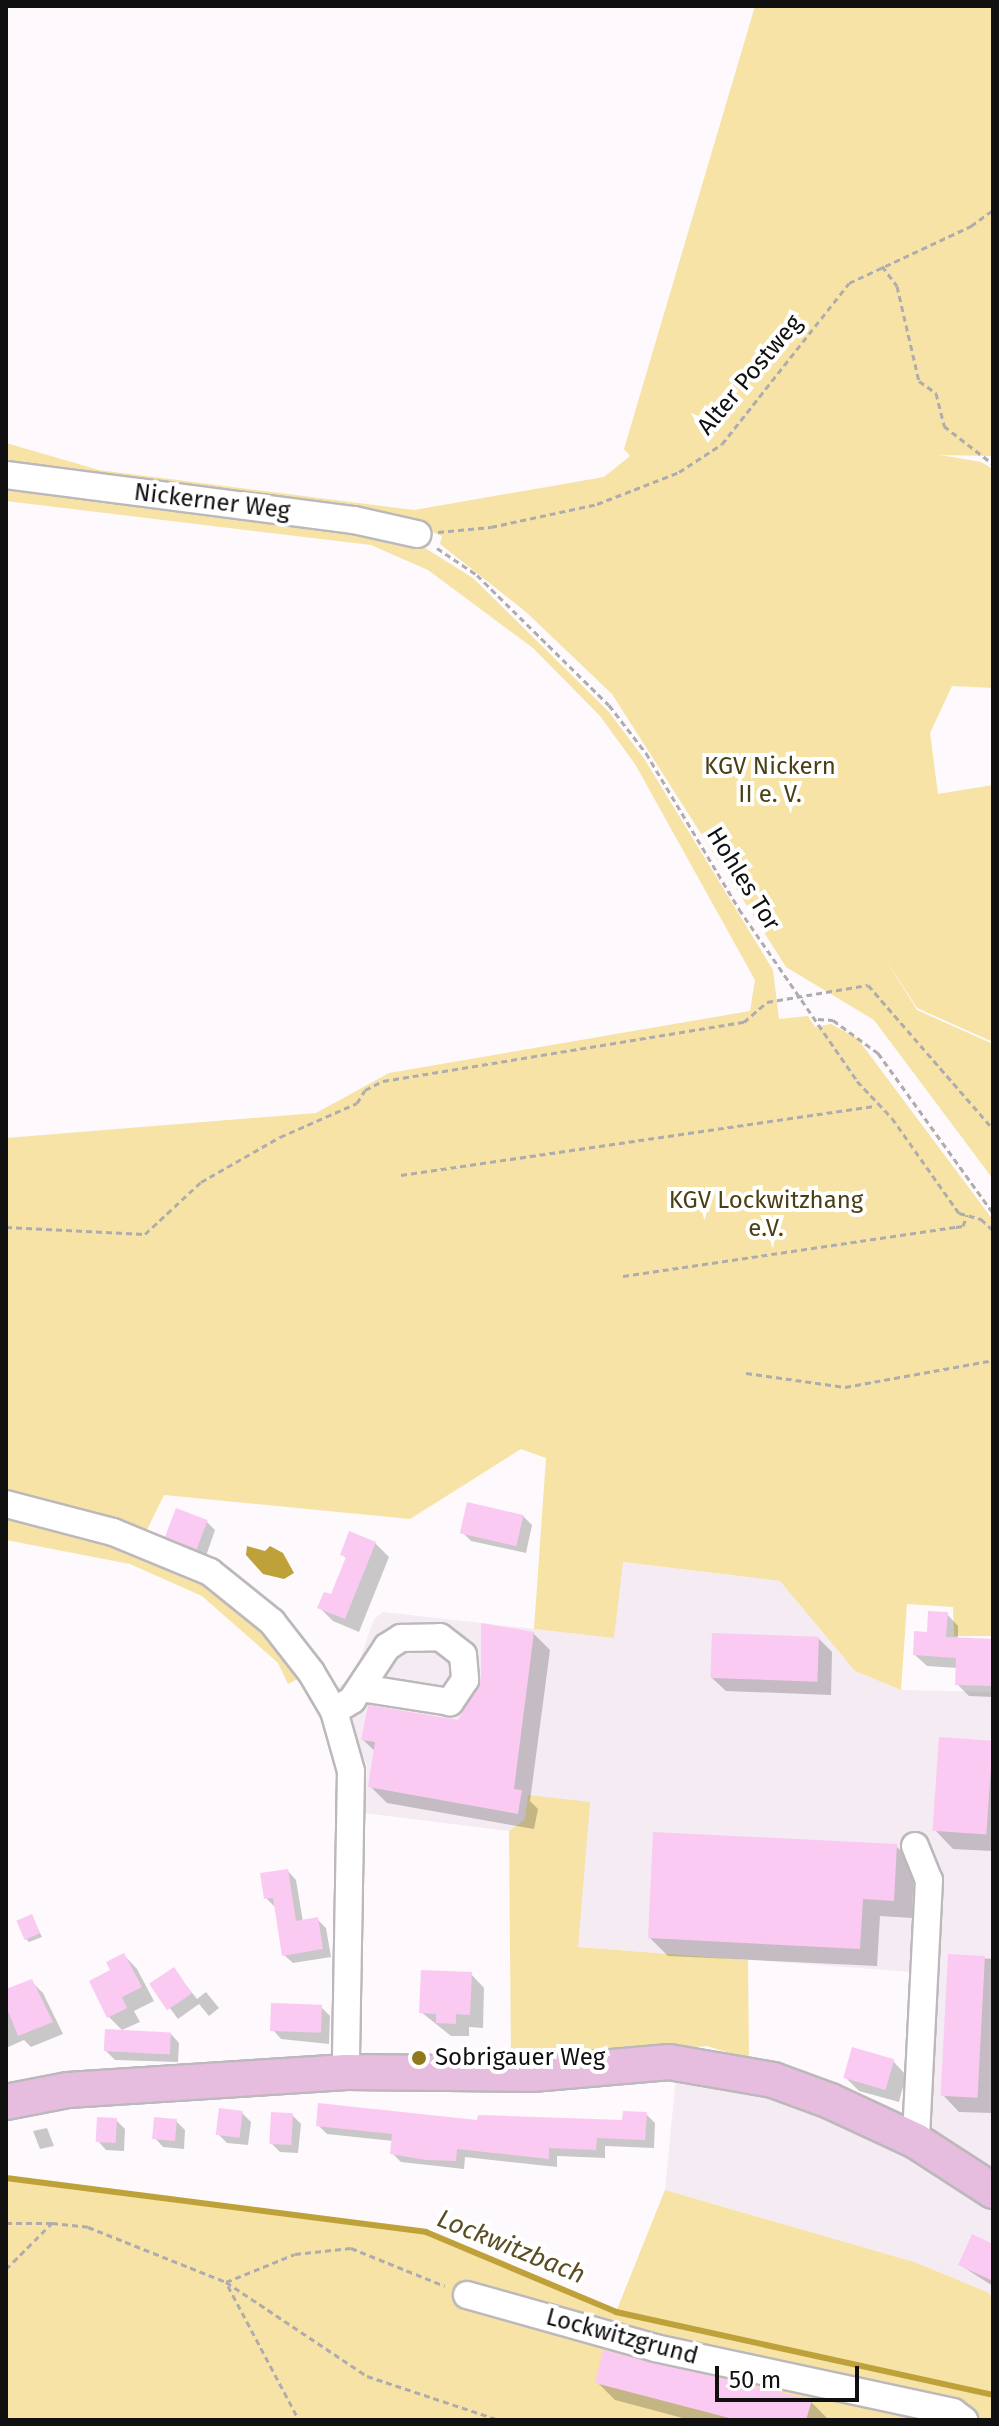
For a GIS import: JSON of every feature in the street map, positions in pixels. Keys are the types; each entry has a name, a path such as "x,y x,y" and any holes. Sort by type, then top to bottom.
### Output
{"main road":[{"path":"6,2102 68,2090 346,2072 532,2074 669,2062 725,2068 830,2101 916,2141 993,2191"}],"street":[{"name":"Nickerner Weg","path":"6,475 354,520 417,534"},
{"path":"6,1504 113,1532 210,1572 291,1643 334,1711 351,1771 346,2072"},
{"path":"334,1711 362,1688"},
{"path":"915,1846 929,1880 916,2141"},
{"name":"Lockwitzgrund","path":"467,2295 655,2348 953,2412 964,2420"}],"path":[{"name":"Alter Postweg","path":"417,534 491,527 597,504 679,472 722,444 849,283 971,226 993,210"},
{"path":"882,266 897,286 919,381 936,393 944,426 993,464"},
{"name":"Hohles Tor","path":"417,534 477,575 609,705 646,753 797,995 818,1019 833,1020 878,1053 993,1213"},
{"path":"6,1227 145,1234 201,1182 280,1137 357,1103 365,1090 383,1081 744,1022 767,1002 868,985 993,1129"},
{"path":"818,1019 959,1213 993,1230"},
{"path":"401,1175 878,1105"},
{"path":"623,1276 963,1226 967,1215"},
{"path":"746,1373 845,1387 993,1360"},
{"path":"6,2223 88,2227 226,2282 367,2376 499,2420"},
{"path":"6,2269 52,2223"},
{"path":"226,2282 295,2254 351,2248 467,2295"},
{"path":"226,2282 299,2420"}],"shaded area":[{"path":"247,1546 265,1551 270,1546 283,1553 294,1573 284,1579 263,1574 246,1555"},
{"path":"622,1562 780,1581 855,1671 901,1690 993,1692 993,2171 905,2115 912,1972 578,1947 525,1819 509,1831 364,1813 367,1765 332,1692 354,1676 374,1619 383,1612 614,1638"},
{"path":"676,2077 769,2092 931,2164 970,2191 993,2211 993,2298 914,2262 665,2190"}],"green space":[{"name":"KGV Nickern II e. V.","path":"755,6 993,6 993,456 940,455 981,462 993,469 993,688 952,686 930,733 938,794 993,785 993,1042 917,1008 883,955 917,1010 993,1044 993,1179 874,1020 786,967 612,694 526,612 440,544 442,536 420,527 6,466 6,443 99,470 414,510 604,477 630,456 624,449"},
{"name":"KGV Lockwitzhang e.V.","path":"6,485 217,509 417,543 473,578 609,712 645,760 773,970 779,1019 808,1016 815,1027 831,1024 857,1038 993,1220 993,1636 954,1636 953,1607 907,1604 901,1690 855,1671 780,1581 623,1562 614,1638 534,1629 546,1458 521,1449 410,1519 164,1495 139,1546 203,1575 296,1665 303,1676 288,1684 278,1663 202,1596 130,1564 6,1540 6,1138 316,1113 389,1073 750,1011 755,980 635,764 600,716 533,648 428,570 371,545 6,501"},
{"path":"528,1795 590,1802 578,1947 748,1960 749,2059 707,2046 511,2062 509,1831 525,1819"},
{"path":"6,2178 426,2232 616,2312 665,2190 914,2262 987,2292 993,2298 993,2420 6,2420"}],"building":[{"path":"467,1502 524,1515 516,1546 460,1533"},
{"path":"176,1508 208,1520 197,1549 165,1537"},
{"path":"349,1531 376,1542 345,1619 317,1608 324,1592 331,1594 346,1557 340,1555"},
{"path":"928,1611 948,1612 946,1637 993,1639 993,1686 955,1685 956,1658 913,1655 914,1631 927,1632"},
{"path":"481,1623 534,1632 514,1789 522,1790 518,1814 368,1787 375,1742 361,1740 368,1705 458,1720 481,1680"},
{"path":"712,1633 819,1637 817,1682 710,1678"},
{"path":"939,1737 993,1741 986,1835 932,1831"},
{"path":"653,1832 897,1844 894,1901 863,1899 860,1949 648,1938"},
{"path":"288,1869 296,1921 318,1917 323,1949 282,1956 273,1898 264,1899 260,1873"},
{"path":"32,1914 40,1933 25,1940 16,1921"},
{"path":"124,1953 142,1987 122,1997 127,2008 107,2018 89,1981 110,1970 106,1962"},
{"path":"948,1954 985,1956 978,2098 941,2096"},
{"path":"174,1967 192,1994 167,2010 149,1984"},
{"path":"421,1970 472,1972 470,2015 456,2014 456,2024 436,2023 436,2014 419,2013"},
{"path":"32,1979 53,2022 18,2036 6,2006 6,1989"},
{"path":"271,2003 322,2005 321,2033 270,2031"},
{"path":"105,2029 171,2032 170,2054 104,2051"},
{"path":"852,2047 894,2059 885,2090 843,2078"},
{"path":"318,2103 477,2120 478,2115 622,2120 623,2111 647,2112 645,2140 597,2138 596,2150 549,2148 549,2159 457,2149 456,2161 390,2154 392,2134 316,2126"},
{"path":"219,2108 243,2111 240,2138 216,2135"},
{"path":"271,2112 293,2113 291,2145 269,2144"},
{"path":"97,2117 117,2118 116,2143 96,2142"},
{"path":"154,2117 177,2119 175,2141 152,2139"},
{"path":"972,2234 993,2244 993,2281 958,2265"},
{"path":"603,2350 812,2400 806,2420 737,2420 595,2383"}],"waterway":[{"name":"Lockwitzbach","path":"6,2178 426,2232 616,2312 993,2395"}],"place":[{"name":"Sobrigauer Weg","path":"419,2058"}]}
